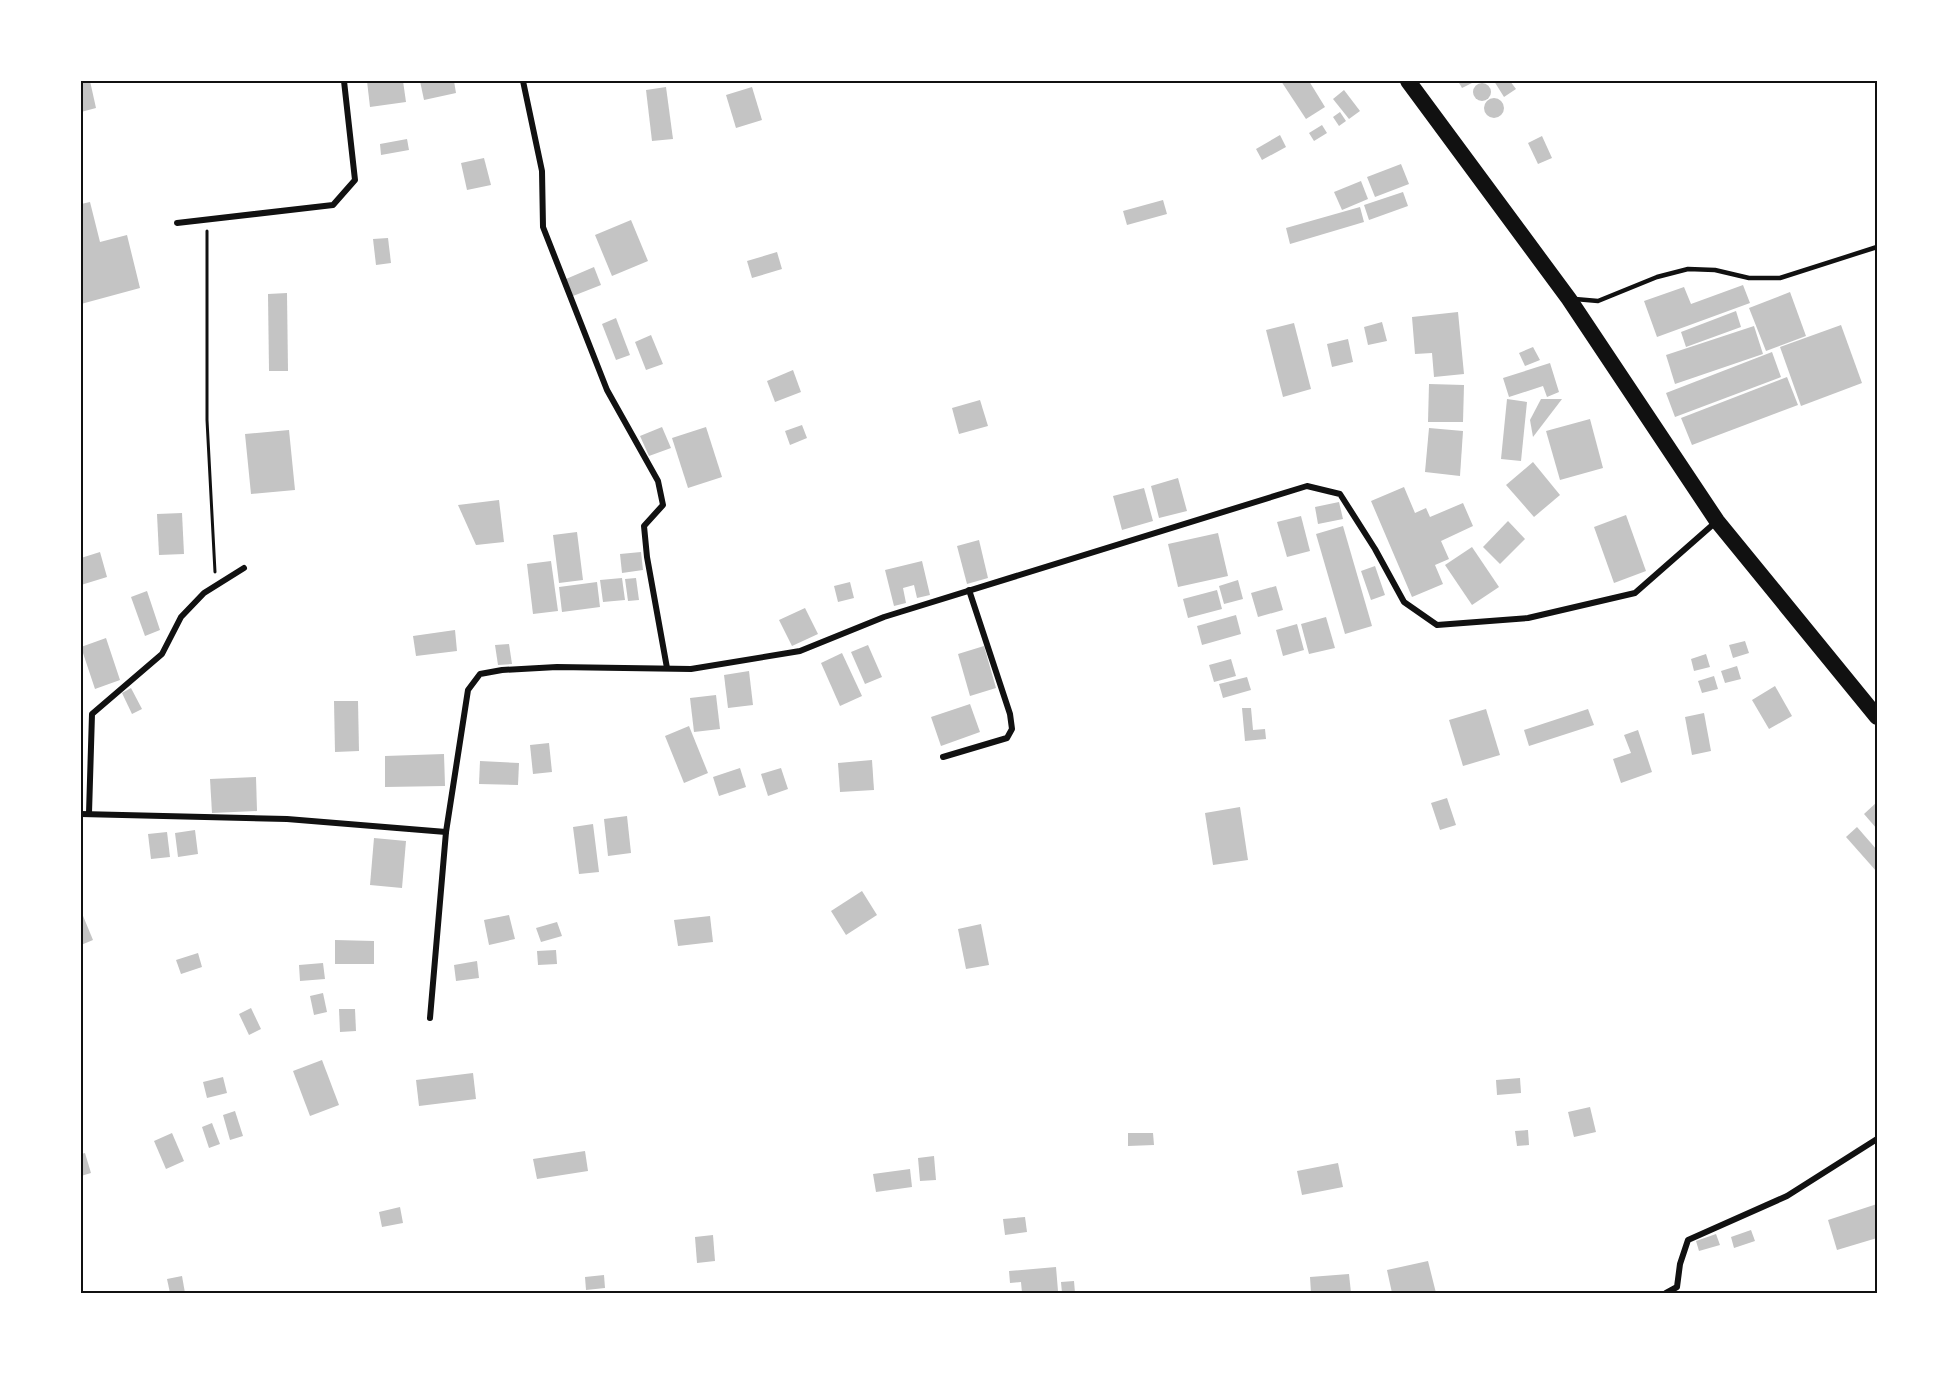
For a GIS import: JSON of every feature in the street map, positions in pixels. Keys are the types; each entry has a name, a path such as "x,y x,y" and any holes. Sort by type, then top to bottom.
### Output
{"highway":[{"path":"1408,81 1569,299 1717,521 1877,717"}],"street":[{"path":"177,223 333,206 355,180 344,81"},
{"path":"523,81 542,171 543,227 607,390 658,481 663,505 644,526 647,557 667,668"},
{"path":"430,1018 446,832 468,690 480,674 502,670 557,667 691,669 800,651 884,617 1307,486 1340,494 1376,549 1404,602 1437,625 1528,618 1635,594 1717,521"},
{"path":"244,568 204,593 180,617 162,654 92,714 85,813 287,819 446,832"},
{"path":"943,757 1007,738 1012,729 1010,714 969,590"},
{"path":"1666,1293 1677,1287 1680,1264 1688,1240 1787,1196 1877,1139"}],"lane":[{"path":"1569,299 1598,301 1657,277 1688,269 1715,270 1749,278 1780,278 1877,247"}],"path":[{"path":"207,220 207,420 216,586"}],"building":[{"path":"81,81 90,81 96,108 81,112"},
{"path":"367,81 403,81 406,102 370,107"},
{"path":"420,81 454,81 456,93 424,100"},
{"path":"1281,81 1309,81 1325,107 1306,119"},
{"path":"1458,81 1476,81 1462,88"},
{"path":"1494,81 1510,81 1516,89 1504,97"},
{"path":"1482,83 1488,86 1491,92 1488,98 1482,101 1476,98 1473,92 1476,86"},
{"path":"666,87 673,139 652,141 646,90"},
{"path":"752,87 762,120 736,128 726,95"},
{"path":"1344,90 1360,111 1349,119 1333,99"},
{"path":"1494,98 1501,101 1504,108 1501,115 1494,118 1487,115 1484,108 1487,101"},
{"path":"1340,112 1346,121 1339,126 1333,117"},
{"path":"1322,125 1327,133 1314,141 1309,133"},
{"path":"1280,135 1286,147 1262,160 1256,149"},
{"path":"1542,136 1552,158 1538,164 1528,143"},
{"path":"407,139 409,150 381,155 380,144"},
{"path":"484,158 491,185 467,190 461,163"},
{"path":"1401,164 1409,184 1375,197 1367,177"},
{"path":"1361,181 1368,199 1342,210 1334,192"},
{"path":"1403,192 1408,206 1369,220 1364,205"},
{"path":"1163,200 1167,214 1127,225 1123,211"},
{"path":"90,202 100,242 127,235 140,288 81,304 81,204"},
{"path":"1360,207 1364,222 1290,244 1286,228"},
{"path":"631,220 648,261 612,276 595,235"},
{"path":"388,238 391,263 376,265 373,239"},
{"path":"777,252 782,269 752,278 747,261"},
{"path":"594,267 601,285 573,296 566,279"},
{"path":"1743,285 1750,303 1657,337 1644,301 1684,287 1691,304"},
{"path":"1790,292 1806,336 1766,351 1749,308"},
{"path":"287,293 288,371 269,371 268,294"},
{"path":"1736,311 1741,327 1686,347 1681,332"},
{"path":"1458,312 1464,374 1434,377 1432,353 1415,354 1412,317"},
{"path":"616,318 630,355 616,360 602,324"},
{"path":"1382,322 1387,341 1368,345 1364,327"},
{"path":"1294,323 1311,389 1283,397 1266,330"},
{"path":"1841,325 1862,383 1801,406 1780,347"},
{"path":"1754,326 1763,354 1675,384 1666,355"},
{"path":"651,335 663,364 646,370 635,342"},
{"path":"1348,339 1353,362 1332,367 1327,344"},
{"path":"1533,347 1540,360 1525,366 1519,353"},
{"path":"1772,352 1781,377 1675,417 1666,393"},
{"path":"1550,363 1559,392 1547,397 1543,386 1509,397 1503,378"},
{"path":"793,370 801,392 775,402 767,381"},
{"path":"1787,377 1798,405 1692,445 1681,418"},
{"path":"1429,384 1464,385 1463,422 1428,422"},
{"path":"1507,399 1527,402 1521,461 1501,459"},
{"path":"1541,399 1562,399 1533,437 1530,420"},
{"path":"980,400 988,426 959,434 952,408"},
{"path":"1590,419 1603,468 1560,480 1546,431"},
{"path":"802,425 807,438 790,445 785,431"},
{"path":"662,427 671,448 649,456 640,436"},
{"path":"706,427 722,477 688,488 672,438"},
{"path":"1429,428 1463,431 1460,476 1425,472"},
{"path":"289,430 295,490 251,494 245,434"},
{"path":"1533,462 1560,495 1534,517 1506,485"},
{"path":"1178,478 1187,511 1159,518 1151,486"},
{"path":"1404,487 1415,513 1426,508 1430,517 1463,503 1473,526 1441,541 1449,559 1435,565 1443,584 1412,597 1371,501"},
{"path":"1144,488 1153,521 1122,530 1113,496"},
{"path":"499,500 504,542 476,545 458,505"},
{"path":"1339,502 1343,519 1318,524 1315,507"},
{"path":"182,513 184,554 159,555 157,514"},
{"path":"1626,515 1646,571 1614,583 1594,527"},
{"path":"1301,516 1310,551 1287,557 1277,522"},
{"path":"1508,521 1525,539 1500,564 1483,547"},
{"path":"1343,526 1372,626 1345,634 1316,534"},
{"path":"577,532 583,580 559,583 553,535"},
{"path":"1218,533 1228,576 1178,587 1168,544"},
{"path":"979,540 988,578 967,584 957,546"},
{"path":"1472,547 1499,587 1472,605 1445,565"},
{"path":"100,552 107,577 81,585 81,558"},
{"path":"641,552 643,570 622,573 620,554"},
{"path":"551,561 558,611 533,614 527,564"},
{"path":"922,561 930,595 917,598 914,585 903,588 906,603 894,606 885,570"},
{"path":"1375,566 1385,595 1371,600 1361,571"},
{"path":"622,578 625,600 603,602 600,580"},
{"path":"636,578 639,600 628,601 625,579"},
{"path":"1238,580 1243,599 1224,604 1219,586"},
{"path":"597,582 600,607 562,612 559,587"},
{"path":"850,582 854,598 838,602 834,586"},
{"path":"1276,586 1283,610 1258,617 1251,593"},
{"path":"1217,590 1222,609 1188,618 1183,599"},
{"path":"147,591 160,630 145,636 131,597"},
{"path":"805,608 818,634 792,646 779,620"},
{"path":"1236,615 1241,634 1202,645 1197,626"},
{"path":"1326,617 1335,648 1309,654 1301,624"},
{"path":"1297,624 1304,650 1283,656 1276,630"},
{"path":"455,630 457,651 416,656 413,636"},
{"path":"106,638 120,680 95,689 81,647"},
{"path":"1745,641 1749,653 1733,658 1729,645"},
{"path":"509,644 512,664 498,665 495,645"},
{"path":"868,645 882,677 865,684 851,652"},
{"path":"984,646 996,688 970,696 958,654"},
{"path":"842,653 862,696 840,706 821,663"},
{"path":"1706,654 1710,667 1694,671 1691,659"},
{"path":"1231,659 1236,676 1214,682 1209,665"},
{"path":"1737,666 1741,679 1725,683 1721,671"},
{"path":"749,671 753,705 728,708 724,675"},
{"path":"1714,676 1718,689 1702,693 1698,681"},
{"path":"1247,677 1251,690 1223,698 1219,684"},
{"path":"1775,686 1792,716 1769,729 1752,700"},
{"path":"131,688 142,709 132,714 122,693"},
{"path":"716,695 720,729 694,732 690,698"},
{"path":"334,701 358,701 359,751 335,752"},
{"path":"970,704 980,732 941,746 931,717"},
{"path":"1242,708 1251,708 1253,730 1265,729 1266,739 1245,741"},
{"path":"1486,709 1500,755 1463,766 1449,720"},
{"path":"1588,709 1594,725 1529,746 1524,730"},
{"path":"1704,713 1711,751 1692,755 1685,717"},
{"path":"689,726 708,773 684,783 665,736"},
{"path":"1638,730 1652,772 1621,783 1613,759 1631,753 1624,735"},
{"path":"549,743 552,772 533,774 530,745"},
{"path":"444,754 445,786 385,787 385,756"},
{"path":"872,760 874,790 840,792 838,763"},
{"path":"480,761 519,763 518,785 479,784"},
{"path":"740,768 746,787 719,796 713,777"},
{"path":"781,768 788,789 768,796 761,774"},
{"path":"256,777 257,811 212,813 210,779"},
{"path":"1447,798 1456,825 1440,830 1431,803"},
{"path":"1877,802 1877,829 1864,814"},
{"path":"1240,807 1248,860 1213,865 1205,813"},
{"path":"627,816 631,853 608,856 604,819"},
{"path":"593,824 599,872 579,874 573,827"},
{"path":"1857,827 1877,850 1877,872 1846,837"},
{"path":"195,830 198,854 178,857 175,833"},
{"path":"167,832 170,857 151,859 148,834"},
{"path":"374,838 406,841 402,888 370,885"},
{"path":"862,891 877,915 846,935 831,911"},
{"path":"81,911 93,940 81,945"},
{"path":"509,915 515,939 489,945 484,920"},
{"path":"710,916 713,942 678,946 674,920"},
{"path":"557,922 562,936 541,942 536,928"},
{"path":"981,924 989,965 966,969 958,929"},
{"path":"335,940 374,941 374,964 335,964"},
{"path":"556,950 557,964 538,965 537,951"},
{"path":"198,953 202,967 181,974 176,960"},
{"path":"477,961 479,978 456,981 454,965"},
{"path":"323,963 325,979 300,981 299,965"},
{"path":"323,993 327,1012 314,1015 310,996"},
{"path":"251,1008 261,1029 249,1035 239,1014"},
{"path":"339,1009 355,1009 356,1031 340,1032"},
{"path":"322,1060 339,1105 310,1116 293,1071"},
{"path":"473,1073 476,1099 419,1106 416,1080"},
{"path":"223,1077 227,1093 207,1098 203,1082"},
{"path":"1520,1078 1521,1093 1497,1095 1496,1080"},
{"path":"1590,1107 1596,1132 1574,1137 1568,1112"},
{"path":"235,1111 243,1136 230,1140 223,1115"},
{"path":"212,1123 220,1144 209,1148 202,1127"},
{"path":"1528,1130 1529,1145 1517,1146 1515,1131"},
{"path":"172,1133 184,1161 166,1169 154,1141"},
{"path":"1128,1133 1153,1133 1154,1145 1128,1146"},
{"path":"585,1151 588,1171 537,1179 533,1159"},
{"path":"85,1153 91,1173 81,1176 81,1154"},
{"path":"934,1156 936,1180 920,1181 918,1158"},
{"path":"1338,1163 1343,1187 1302,1195 1297,1171"},
{"path":"910,1169 912,1187 876,1192 873,1174"},
{"path":"1877,1204 1877,1238 1837,1250 1828,1220"},
{"path":"400,1207 403,1223 382,1227 379,1212"},
{"path":"1025,1217 1027,1232 1005,1235 1003,1219"},
{"path":"1751,1230 1755,1241 1734,1248 1731,1237"},
{"path":"1716,1234 1720,1245 1699,1251 1696,1241"},
{"path":"713,1235 715,1261 697,1263 695,1237"},
{"path":"1428,1261 1436,1293 1392,1293 1387,1270"},
{"path":"1056,1267 1058,1291 1022,1293 1021,1282 1010,1283 1009,1271"},
{"path":"1349,1274 1351,1293 1311,1293 1310,1277"},
{"path":"604,1275 605,1288 586,1290 585,1277"},
{"path":"182,1276 185,1293 170,1293 167,1279"},
{"path":"1074,1281 1075,1293 1062,1293 1061,1282"}]}
